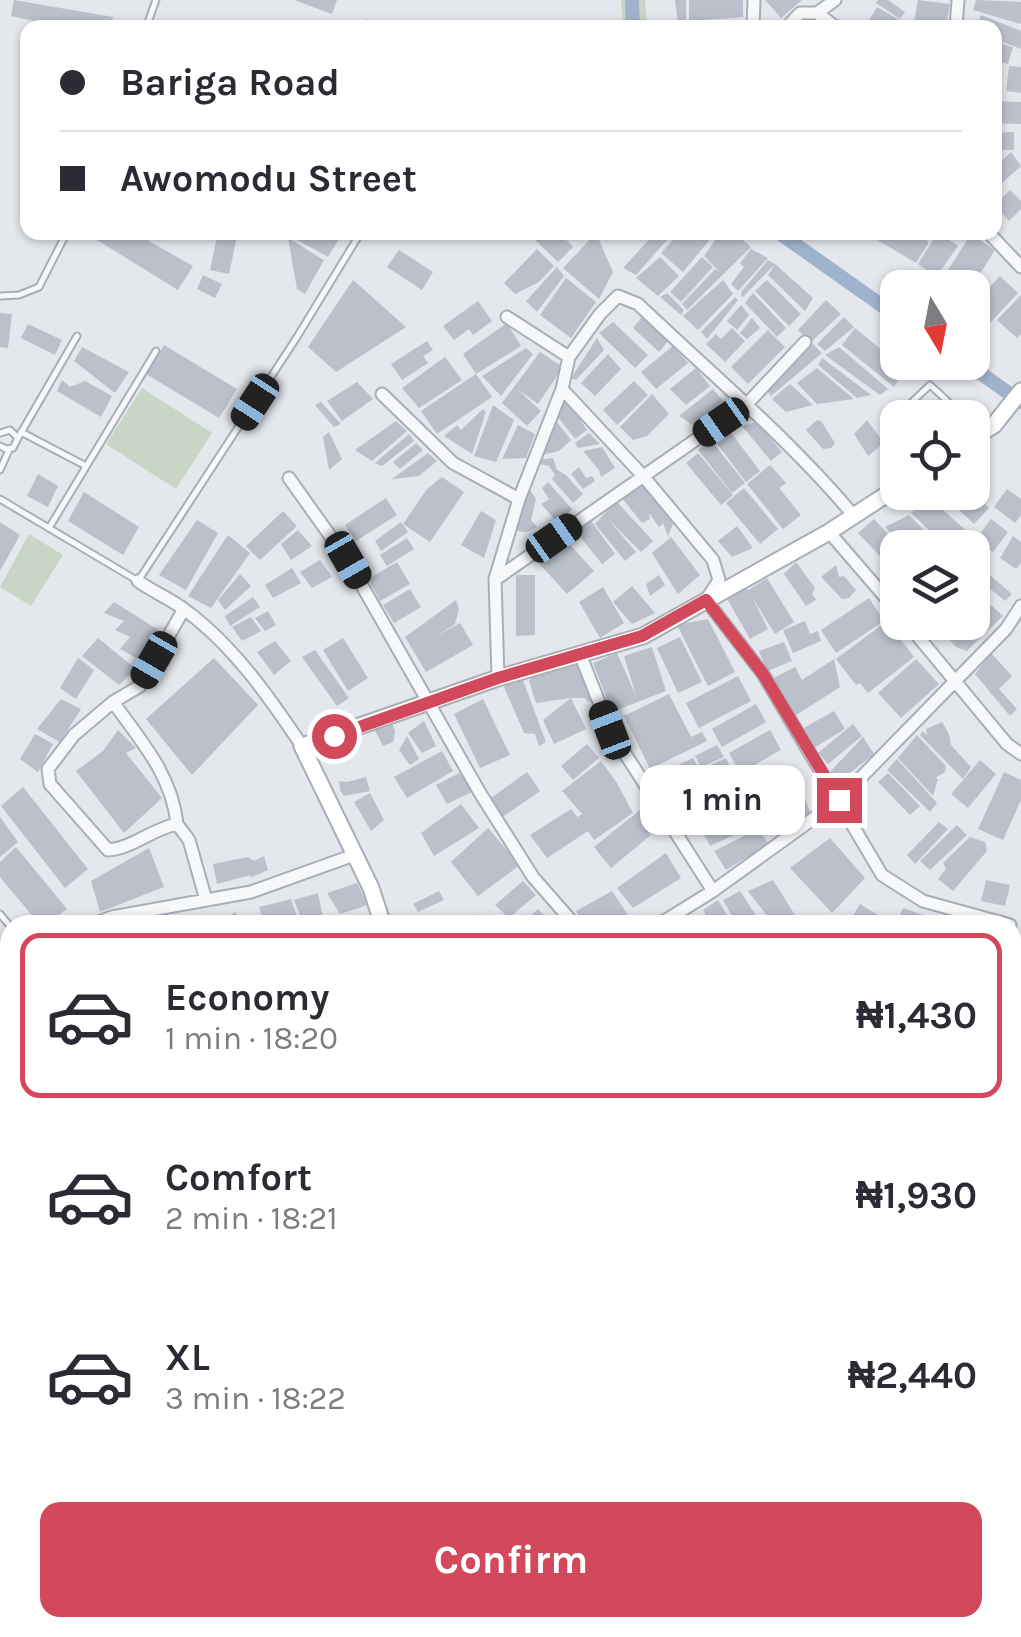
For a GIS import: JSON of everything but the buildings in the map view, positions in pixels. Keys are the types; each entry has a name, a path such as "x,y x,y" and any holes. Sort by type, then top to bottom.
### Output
{"street":[{"path":"817,13 834,0"},
{"path":"793,20 800,13 817,13 826,20"},
{"path":"996,240 1021,267"},
{"path":"498,678 495,579 518,499 562,389 569,357 618,296 638,304 747,404 810,464 854,516"},
{"path":"507,316 569,357"},
{"path":"495,579 747,404 805,342"},
{"path":"562,389 644,477 712,560 719,580 706,600"},
{"path":"990,427 1021,391"},
{"path":"382,394 454,463 518,499"},
{"path":"288,478 348,560 480,794 534,877 566,915"},
{"path":"302,746 498,678 642,636 830,532 880,499"},
{"path":"830,532 880,591"},
{"path":"138,581 207,628 270,697 302,746 371,888 380,915"},
{"path":"706,600 763,674 882,875 923,901 974,915"},
{"path":"674,915 839,800 1006,629 1021,606"},
{"path":"177,824 122,849 108,850 50,784 48,769 74,734 140,686 184,609"},
{"path":"921,640 1007,744 1021,754"},
{"path":"580,654 610,730 713,891"},
{"path":"113,702 162,770 174,797 177,824 188,840 206,900"},
{"path":"123,915 251,892 354,855"}],"lane":[{"path":"0,296 19,295 39,287 63,240"},
{"path":"0,499 138,581 287,353 355,240"},
{"path":"0,470 77,336"},
{"path":"49,528 156,351"},
{"path":"915,400 927,386 945,400"},
{"path":"1,432 14,431 86,466"},
{"path":"0,446 10,449"}],"green space":[{"path":"621,0 645,0 646,20 622,20"},
{"path":"142,388 212,433 176,489 106,444"},
{"path":"29,534 63,555 31,606 0,587"}],"waterway":[{"path":"632,0 633,20"},
{"path":"789,240 880,304"},
{"path":"990,380 1021,402"}],"route":[{"path":"334,736 498,678 642,636 706,600 763,674 839,800"}]}
